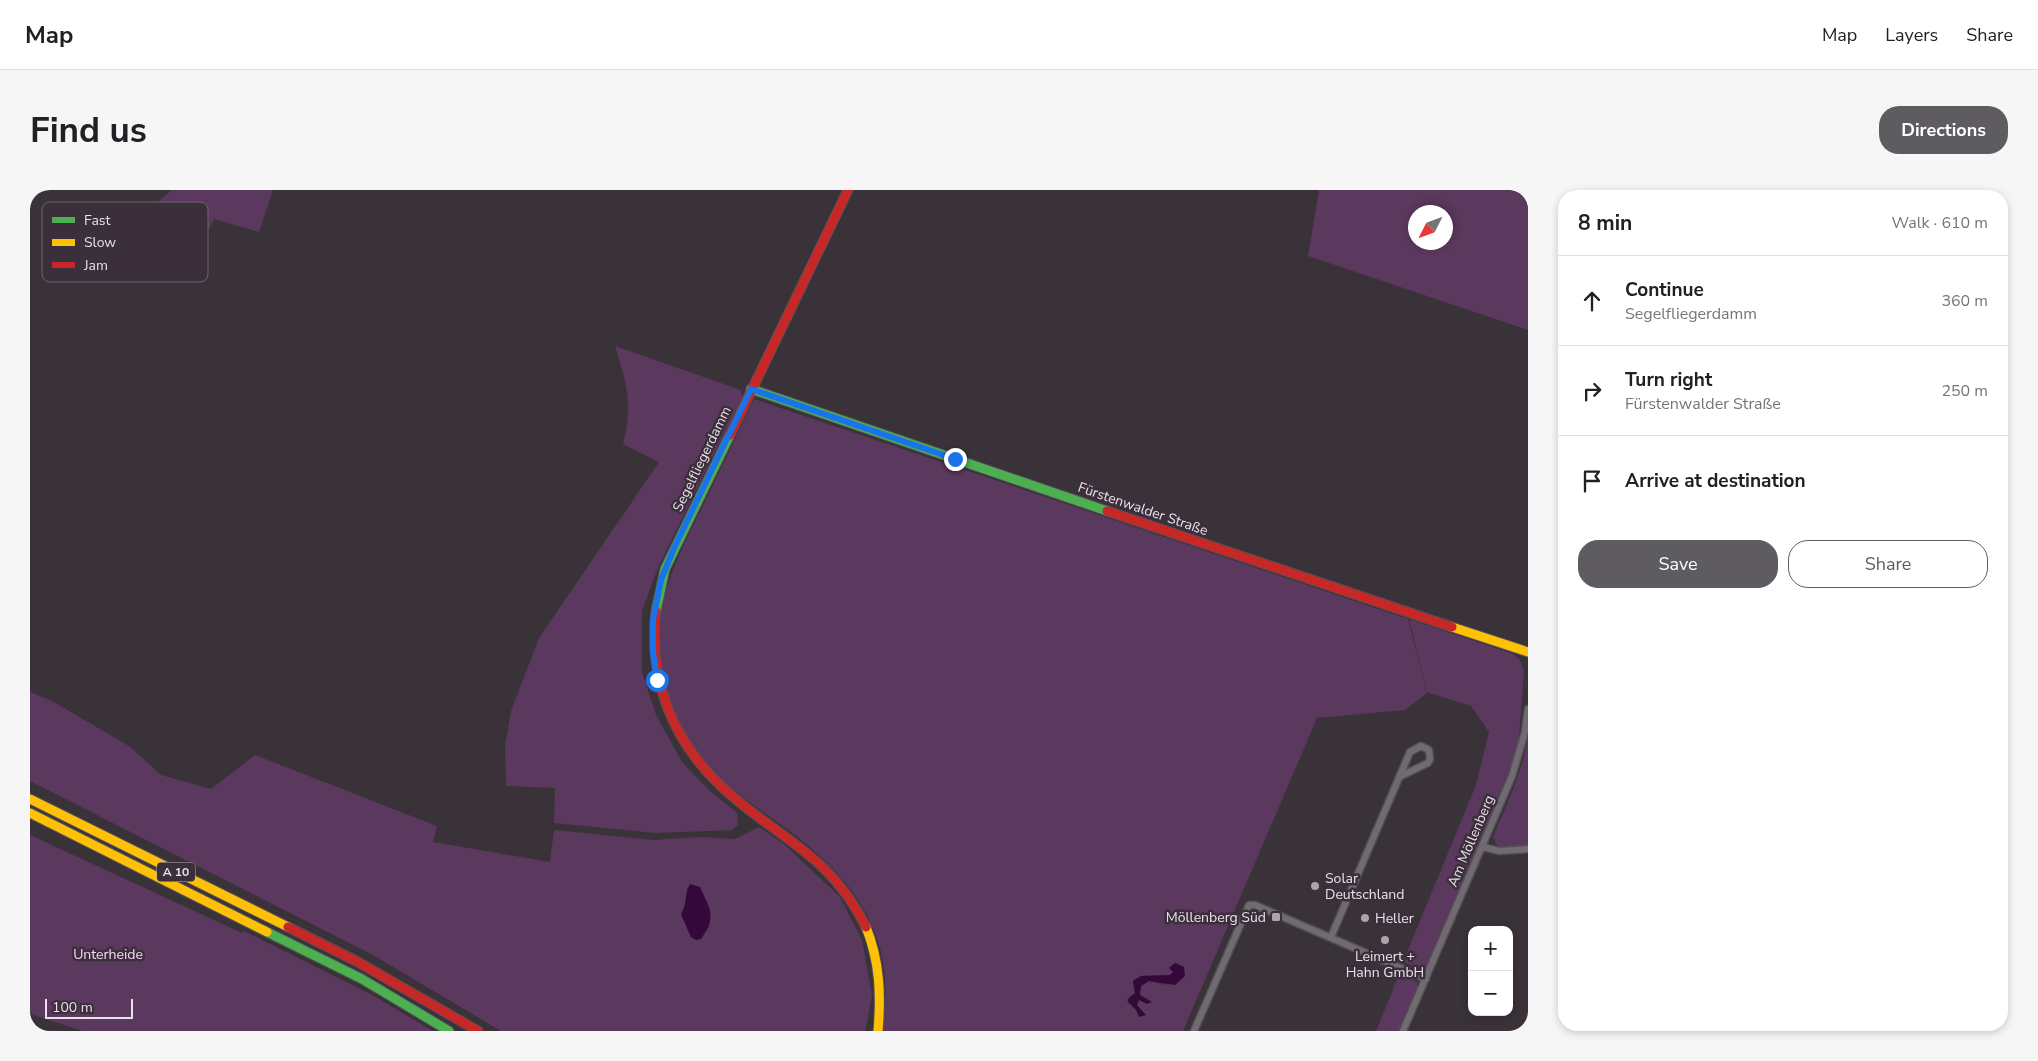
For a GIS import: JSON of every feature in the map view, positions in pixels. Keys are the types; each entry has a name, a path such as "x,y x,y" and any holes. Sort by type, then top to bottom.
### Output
{"main road":[{"name":"Segelfliegerdamm","path":"848,190 674,548 661,580 653,620 653,652 657,680 667,711 680,738 703,768 728,791 816,859 851,898 871,936 878,964 881,993 878,1031"},
{"name":"Fürstenwalder Straße","path":"751,389 819,414 1528,652"},
{"name":"A 10","path":"30,799 358,962 478,1031"},
{"name":"A 10","path":"30,813 362,979 449,1031"}],"street":[{"name":"Am Möllenberg","path":"1403,1031 1512,776 1525,732 1528,709"},
{"path":"1331,937 1401,776 1413,749 1421,746 1429,750 1430,759 1428,763 1401,776"},
{"path":"1483,847 1499,851 1528,849"},
{"path":"1194,1031 1249,905 1255,905 1426,978"}],"green space":[{"path":"172,190 273,190 259,232 214,219 210,228 208,227 208,202 159,202"},
{"path":"1319,190 1528,190 1528,330 1308,256"},
{"path":"615,346 741,390 742,398 659,565 642,611 642,672 656,715 682,762 710,791 737,813 738,825 732,830 656,833 554,823 555,788 506,786 505,747 511,711 539,638 659,462 623,444 628,417 628,405 623,372"},
{"path":"754,399 1408,619 1427,693 1405,710 1317,718 1183,1031 881,1031 885,999 884,969 878,941 868,916 853,892 813,850 726,784 701,759 688,741 678,722 665,681 661,660 660,616 665,593 684,543","holes":["1173,972 1166,985 1149,981 1141,986 1137,1005 1139,1017 1136,1010 1128,1003 1129,997 1135,993 1133,981 1141,976 1170,975"]},
{"path":"1409,619 1513,654 1520,660 1524,671 1518,751 1511,776 1425,971 1403,962 1476,785 1489,732 1471,706 1427,692"},
{"path":"30,692 52,701 129,746 161,775 211,789 255,755 437,826 433,842 550,862 554,830 652,840 700,837 735,839 759,827 784,844 840,897 862,940 872,995 866,1028 865,1031 501,1031 373,955 30,781","holes":["687,889 710,909 709,928 691,937 681,914 687,903"]},
{"path":"1528,733 1528,846 1498,847 1493,837 1519,773"},
{"name":"Unterheide","path":"30,835 242,933 244,931 374,996 433,1031 83,1031 30,1014"},
{"path":"1403,973 1417,982 1417,991 1400,1031 1376,1031 1399,975"}],"shaded area":[{"path":"690,884 700,887 707,901 710,913 709,925 706,931 701,939 696,940 691,937 681,914 685,906"},
{"path":"1175,963 1184,967 1185,976 1175,985 1149,981 1141,986 1140,995 1152,1002 1147,1004 1139,1000 1137,1005 1146,1015 1139,1017 1136,1010 1127,1000 1135,993 1133,981 1141,976 1170,975 1173,972 1169,968"}],"traffic: fast":[{"path":"751,389 1107,511"},
{"path":"656,611 665,569 730,435"},
{"path":"267,932 362,979 449,1031"}],"traffic: slow":[{"path":"1452,627 1528,652"},
{"path":"30,799 288,927"},
{"path":"30,813 267,932"},
{"path":"866,927 877,966 878,1031"}],"traffic: jam":[{"path":"730,435 848,190"},
{"path":"1107,511 1452,627"},
{"path":"656,611 654,636 660,684 667,706 689,749 721,786 819,863 836,881 866,927"},
{"path":"288,927 358,962 478,1031"}],"place":[{"name":"Solar Deutschland","path":"1315,886"},
{"name":"Möllenberg Süd","path":"1276,917"},
{"name":"Heller","path":"1365,918"},
{"name":"Leimert + Hahn GmbH","path":"1385,940"}],"route":[{"path":"657,680 652,636 655,606 661,580 674,548 751,389 819,414 955,459"}]}
